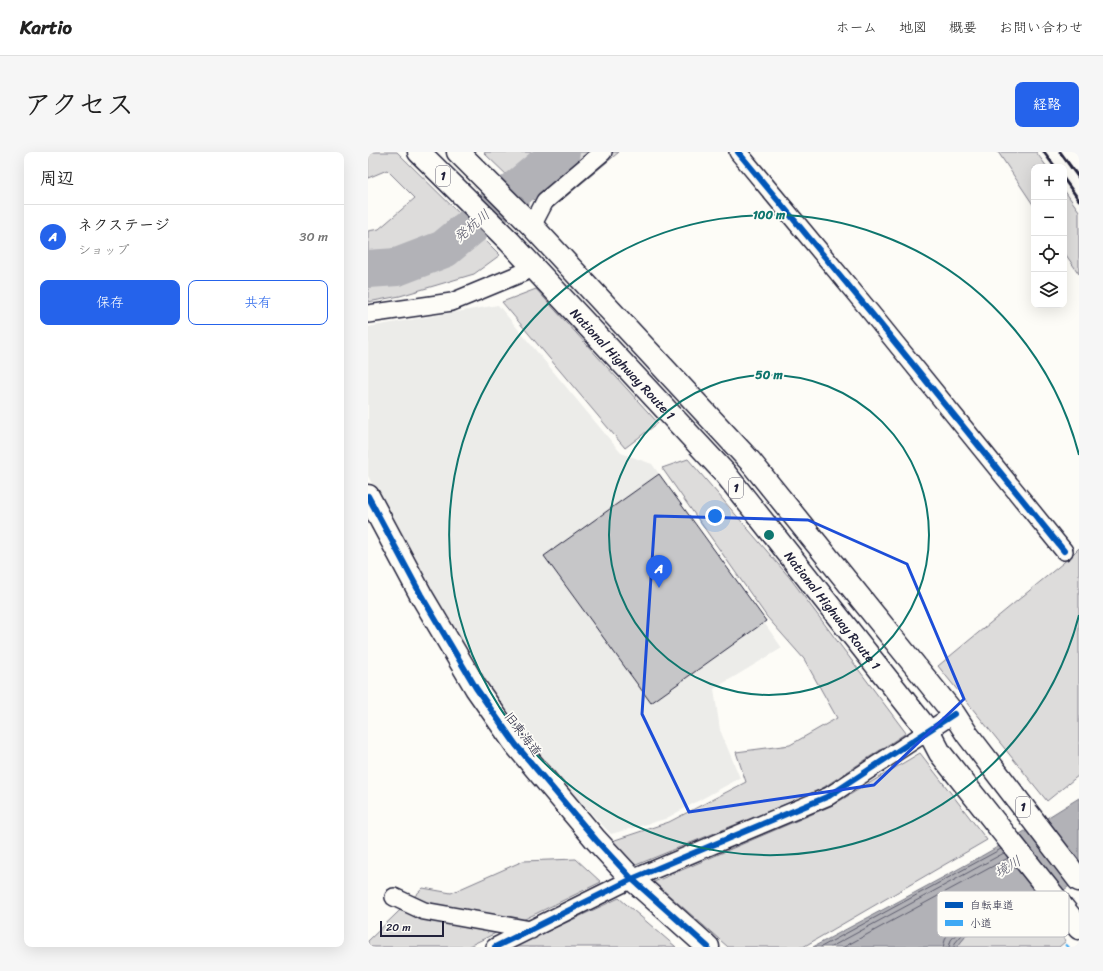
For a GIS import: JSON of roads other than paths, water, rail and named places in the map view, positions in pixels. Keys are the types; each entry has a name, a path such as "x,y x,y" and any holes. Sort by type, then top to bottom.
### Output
{"main road":[{"name":"National Highway Route 1","path":"419,152 509,241 724,472 929,732 940,753 1050,891"},
{"name":"National Highway Route 1","path":"458,152 532,226 750,461 954,714 967,734 1079,880"},
{"name":"旧東海道","path":"368,496 421,595 485,700 516,745 596,840 636,884 708,947"},
{"name":"National Highway Route 1","path":"1069,915 1079,928"}],"street":[{"path":"532,226 545,201 603,152"},
{"path":"738,152 872,314 1064,551"},
{"path":"368,314 452,302 534,268"},
{"path":"495,947 829,796 929,732 954,714"},
{"path":"394,897 424,911 531,930"}],"water":[{"name":"境川","path":"1079,798 1079,879 1062,891 937,891 937,937 965,937 957,947 813,947 981,857"}],"waterway":[{"name":"発杭川","path":"368,269 397,267 444,249 561,152"}],"railway":[{"path":"1044,152 1053,164"},
{"path":"1060,152 1079,178"},
{"path":"1067,183 1079,200"}],"place":[{"name":"ネクステージ","path":"659,588"}]}
